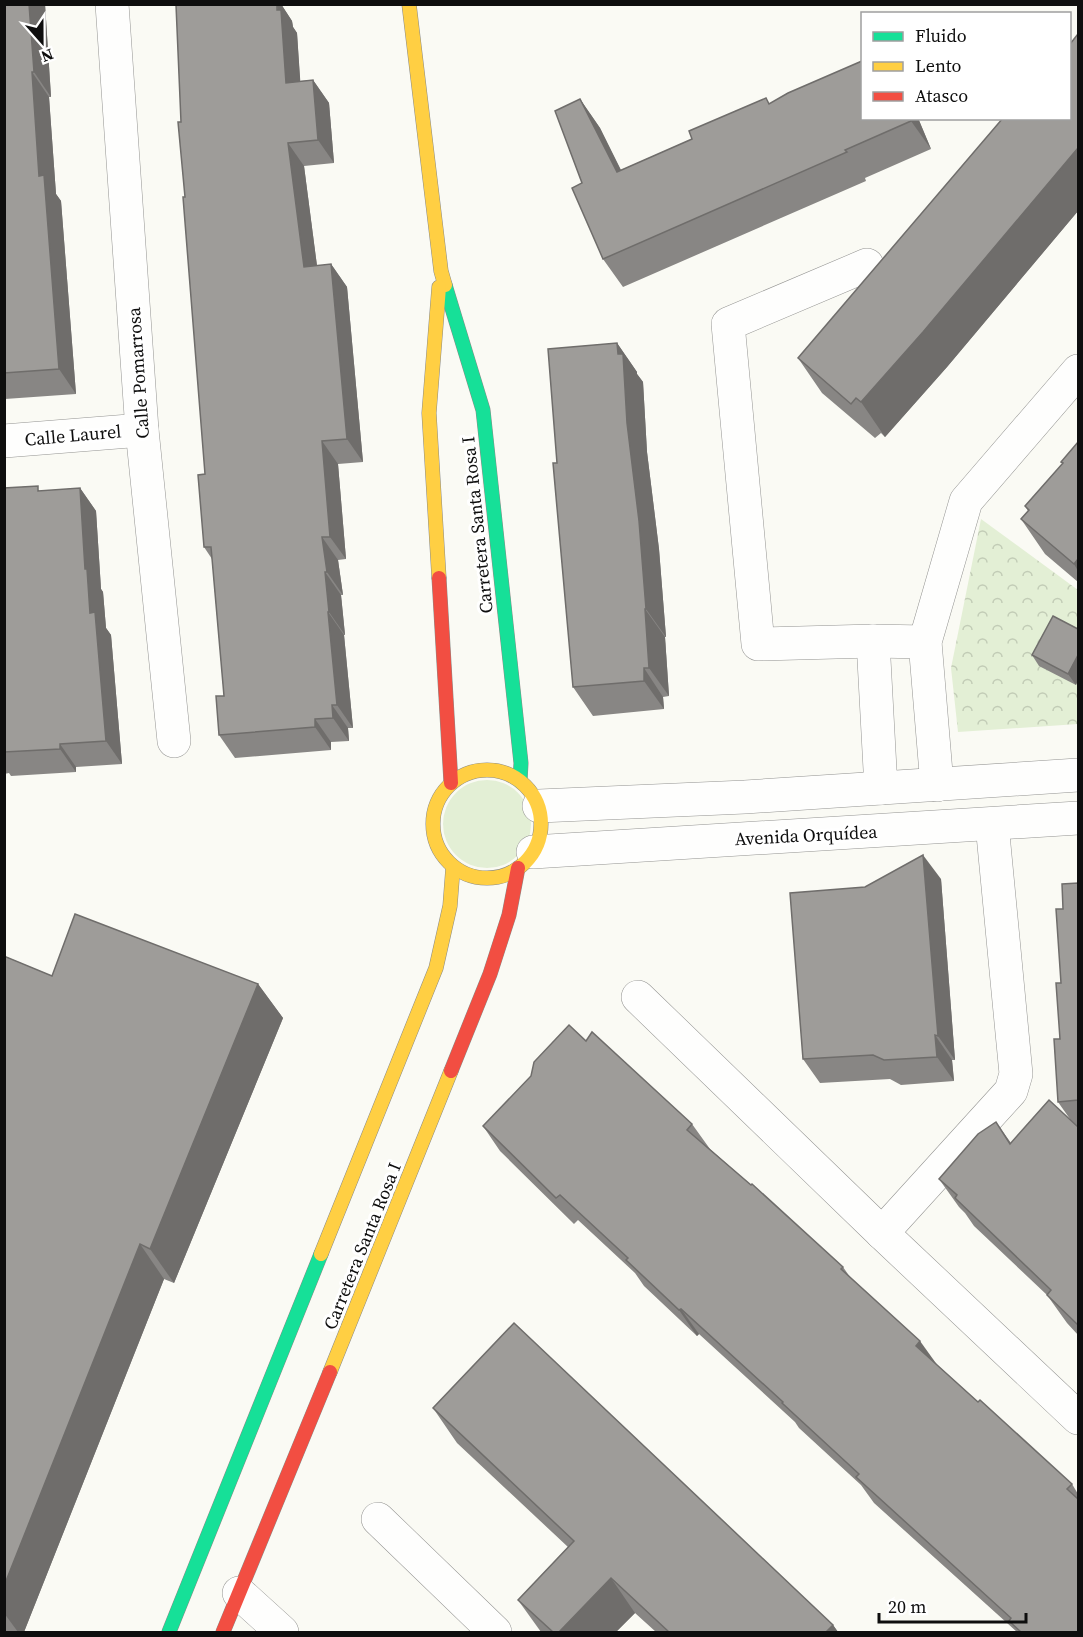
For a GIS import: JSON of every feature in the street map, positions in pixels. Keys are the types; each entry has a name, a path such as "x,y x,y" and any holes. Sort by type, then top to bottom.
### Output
{"street":[{"name":"Calle Pomarrosa","path":"112,4 142,430 174,741"},
{"name":"Carretera Santa Rosa I","path":"409,4 441,271 483,410 520,781"},
{"path":"867,265 728,324 758,644 925,642"},
{"name":"Carretera Santa Rosa I","path":"441,271 429,413 451,783"},
{"path":"937,785 925,642 966,501 1078,371"},
{"name":"Calle Laurel","path":"4,441 142,430"},
{"path":"873,641 881,788"},
{"path":"480,770 501,771 520,781 534,797 541,817 539,838 526,860 505,876 483,878 463,873 453,867 440,852 433,831 432,820 438,800 444,791 459,777 480,770"},
{"path":"539,806 745,797 1078,775"},
{"name":"Avenida Orquídea","path":"526,860 1078,818"},
{"path":"882,1233 1011,1091 1016,1074 992,824"},
{"name":"Carretera Santa Rosa I","path":"223,1632 337,1356 490,974 526,860"},
{"name":"Carretera Santa Rosa I","path":"169,1632 436,968 448,923 453,892 453,867"},
{"path":"638,997 882,1233 1078,1418"},
{"path":"378,1519 495,1632"},
{"path":"239,1593 282,1632"}],"green space":[{"path":"981,519 1078,590 1078,724 958,732 951,668"},
{"path":"487,780 504,784 518,793 527,807 531,824 527,841 518,855 504,864 487,868 470,864 456,855 447,841 443,824 447,807 456,793 470,784"}],"building":[{"path":"4,4 29,4 39,176 44,175 59,369 4,373"},
{"path":"277,4 277,10 281,10 286,83 313,80 318,140 288,143 304,267 331,264 347,439 322,441 330,537 322,537 327,572 325,572 328,612 337,705 332,705 333,718 315,719 315,727 219,735 216,696 224,696 211,547 204,547 198,475 205,474 178,122 181,122 176,5"},
{"path":"1078,34 1078,148 861,402 856,398 851,404 798,358 1001,120 1071,120 1071,43"},
{"path":"861,61 861,120 911,121 845,150 847,152 603,259 572,188 582,183 555,111 580,99 617,172 692,139 689,131 766,98 769,104 788,93"},
{"path":"617,343 618,354 623,354 627,423 639,521 649,668 644,668 644,681 573,687 553,463 557,463 548,349"},
{"path":"1078,442 1078,559 1074,564 1021,519 1029,510 1025,506 1063,463 1061,462"},
{"path":"38,486 38,491 80,488 85,569 87,569 90,613 95,612 106,741 60,744 60,749 4,752 4,488"},
{"path":"1053,616 1078,629 1078,655 1068,674 1032,655"},
{"path":"923,855 938,1036 935,1035 937,1057 884,1060 873,1055 803,1059 790,893 865,887"},
{"path":"1078,883 1078,1100 1058,1102 1054,1039 1060,1039 1056,983 1061,983 1056,909 1063,909 1062,884"},
{"path":"75,914 258,984 150,1249 140,1244 4,1586 4,956 52,976"},
{"path":"569,1025 586,1041 592,1032 692,1124 687,1130 752,1184 920,1341 916,1346 978,1402 980,1400 1072,1484 1067,1489 1078,1499 1078,1632 1021,1632 1009,1621 1011,1618 856,1477 859,1474 783,1402 681,1309 679,1310 626,1260 628,1258 560,1195 556,1198 483,1126 531,1076 534,1062"},
{"path":"1049,1100 1078,1127 1078,1325 1047,1295 1051,1290 955,1198 957,1195 939,1179 978,1134 996,1122 1010,1144"},
{"path":"514,1323 833,1625 826,1632 669,1632 611,1578 559,1632 553,1632 518,1600 574,1541 433,1408"}],"traffic: fast":[{"path":"445,285 483,410 521,763 520,781"},
{"path":"169,1632 321,1254"}],"traffic: slow":[{"path":"409,4 441,271 445,285"},
{"path":"439,287 429,413 439,578"},
{"path":"487,770 508,774 525,786 537,803 541,824 537,845 525,862 508,874 487,878 466,874 449,862 437,845 433,824 437,803 449,786 466,774 487,770"},
{"path":"321,1254 436,968 450,906 453,867"},
{"path":"330,1372 451,1071"}],"traffic: jam":[{"path":"439,578 451,783"},
{"path":"451,1071 490,974 509,915 518,868"},
{"path":"223,1632 330,1372"}]}
